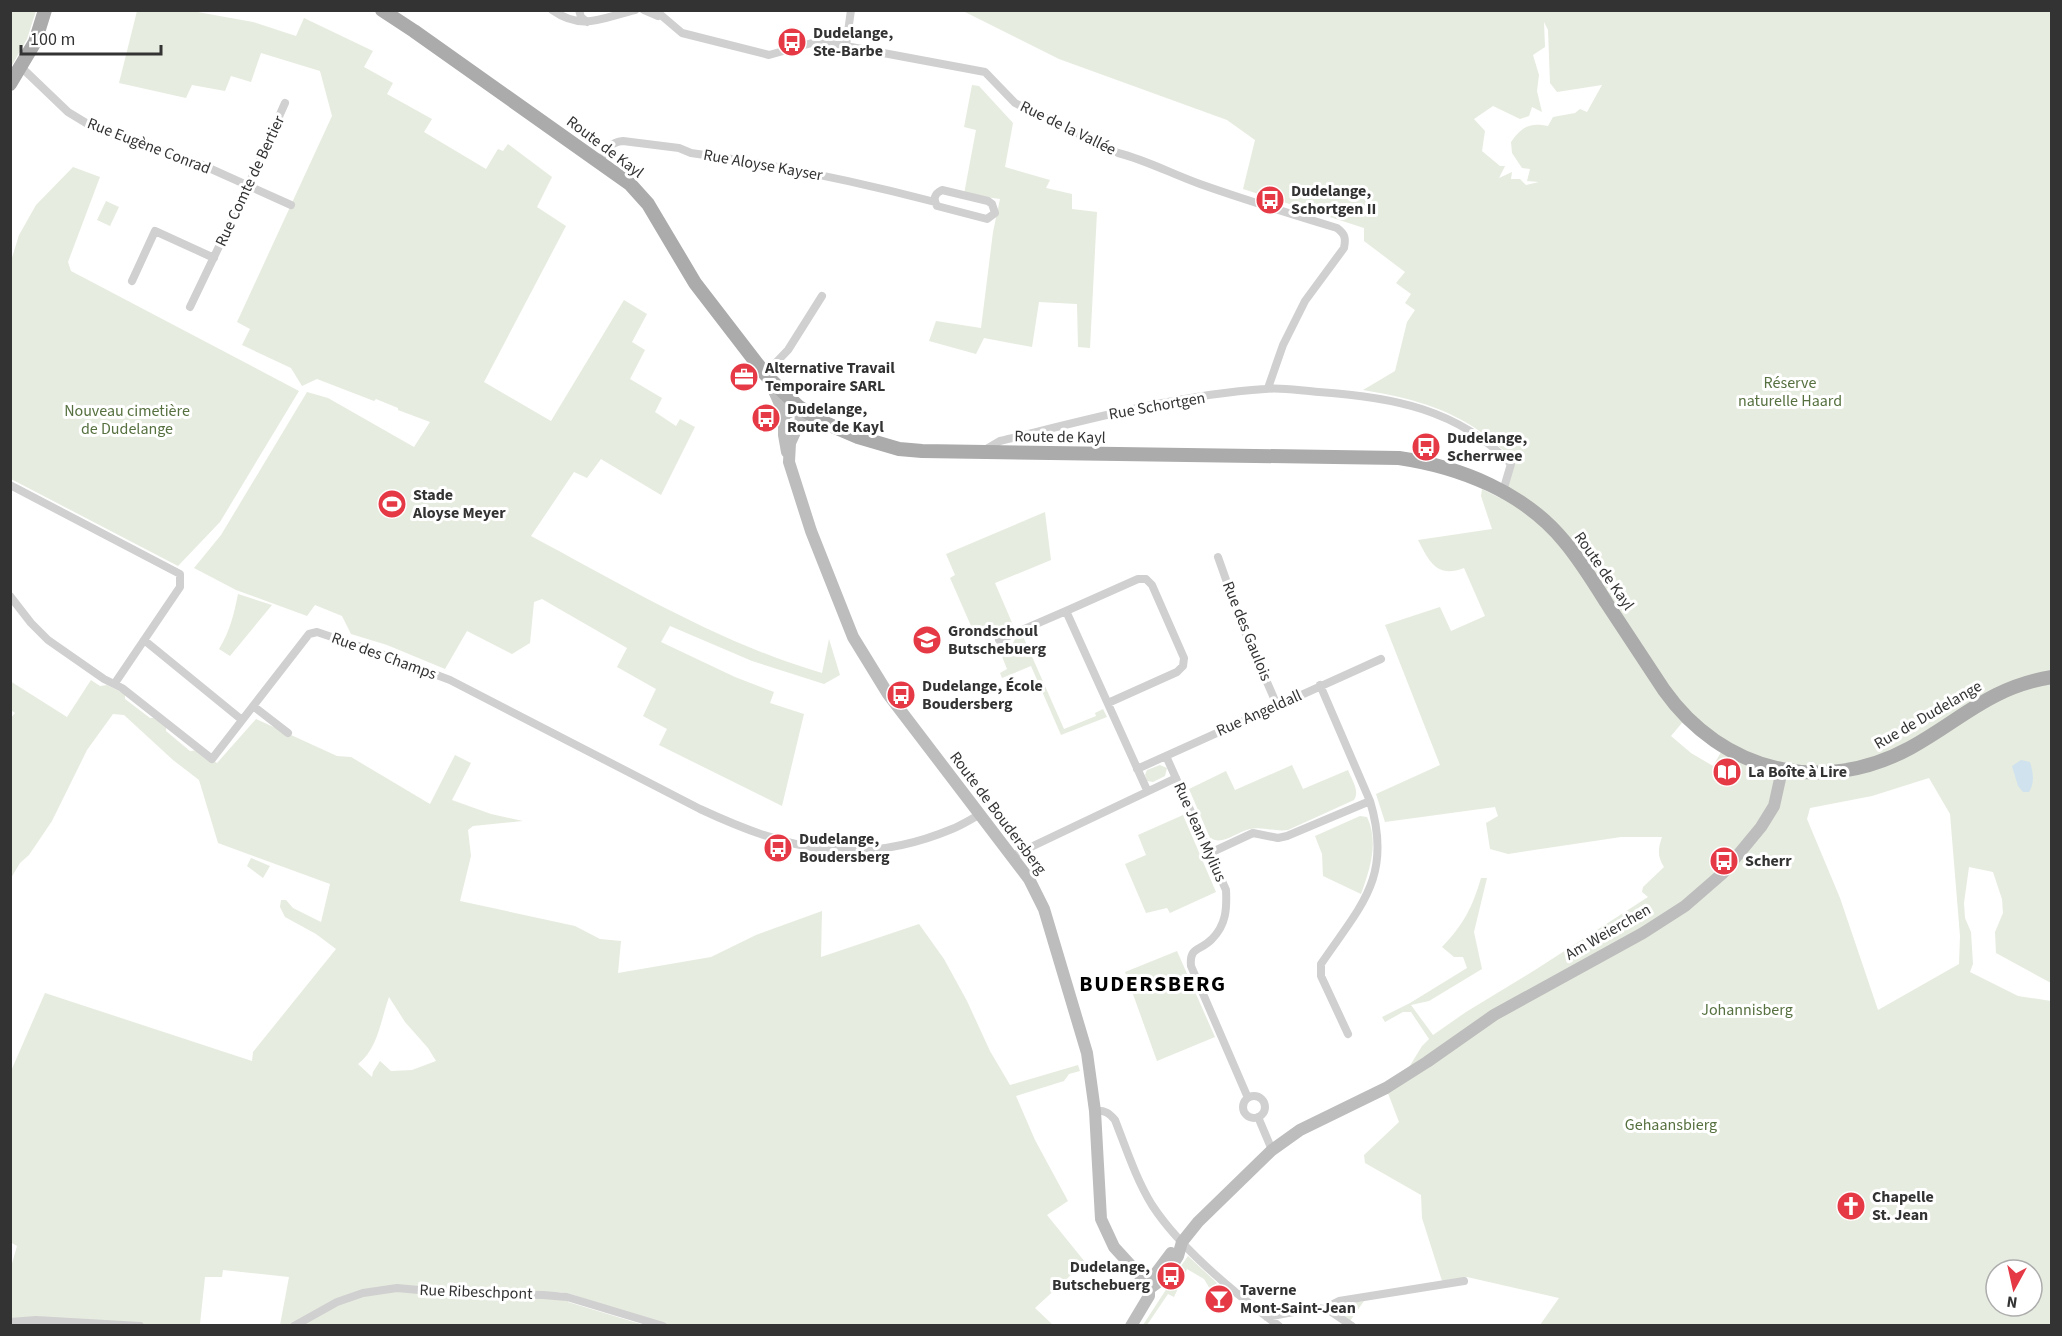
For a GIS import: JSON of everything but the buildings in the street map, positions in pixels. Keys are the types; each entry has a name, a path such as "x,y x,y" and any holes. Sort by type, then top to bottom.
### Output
{"main road":[{"path":"10,84 35,42 45,10"},
{"name":"Route de Kayl","path":"382,10 630,184 648,204 694,283 765,374 799,407 832,426 884,445 922,451 1399,458 1440,466 1473,476 1503,491 1533,512 1563,539 1664,690 1686,718 1724,747 1756,763 1782,770"},
{"path":"765,374 780,400 784,415 784,435 789,462"},
{"path":"784,415 799,407"},
{"name":"Route de Boudersberg","path":"799,407 801,418 790,443 789,462 811,531 854,638 888,694 1029,879 1044,909 1087,1053 1095,1111 1101,1219 1114,1247 1147,1286"},
{"name":"Rue de Dudelange","path":"1782,770 1808,773 1837,771 1882,761 1910,748 1987,699 2018,685 2052,677"},
{"name":"Am Weierchen","path":"1272,1150 1300,1130 1386,1088 1494,1015 1643,933 1685,906 1723,873 1761,827 1774,806 1782,770"},
{"path":"1131,1326 1149,1296 1147,1286 1165,1277 1178,1256 1182,1242 1198,1222 1272,1150"}],"street":[{"path":"552,10 565,19 581,23 634,10"},
{"path":"579,10 581,17 587,22"},
{"name":"Rue de la Vallée","path":"644,10 658,14 682,33 769,55 819,41 985,72 1015,103 1118,153 1134,157 1219,191 1337,228 1346,240 1344,248 1305,301 1283,345 1268,388"},
{"path":"846,46 851,10"},
{"name":"Rue Eugène Conrad","path":"21,67 68,112 96,129 200,164 291,205"},
{"name":"Rue Comte de Bertier","path":"190,307 285,103"},
{"name":"Rue Aloyse Kayser","path":"600,161 607,148 615,142 623,141 679,148 691,153 785,170 816,173 934,202 942,207 982,218 992,217 995,208 988,201 946,191 937,192 934,202"},
{"name":"Rue Comte de Bertier","path":"132,281 155,231 214,258"},
{"path":"765,374 788,350 822,296"},
{"name":"Rue Schortgen","path":"980,453 1000,441 1117,412 1268,388 1390,400 1447,417 1469,429 1511,464 1503,491"},
{"path":"10,485 180,574 180,587 115,683 104,679 48,640 10,596"},
{"name":"Rue des Gaulois","path":"1218,557 1242,625 1277,705"},
{"path":"999,640 1138,579 1146,579 1152,585 1184,658 1183,666 1177,672 1107,703"},
{"path":"1066,611 1147,790"},
{"name":"Rue des Champs","path":"115,683 212,759 309,634 317,632 450,680 700,809 769,838 821,850 841,852 881,850 953,829 981,814"},
{"path":"144,640 242,720"},
{"name":"Rue Angeldall","path":"1137,768 1381,659"},
{"path":"1320,685 1370,801 1379,841 1376,871 1366,896 1322,964 1322,976 1348,1034"},
{"path":"253,706 288,732"},
{"name":"Rue Jean Mylius","path":"1166,756 1226,890 1227,909 1223,926 1212,940 1194,950 1190,957 1191,966 1248,1098"},
{"path":"1012,856 1176,778"},
{"path":"1210,853 1253,833 1287,836 1370,801"},
{"name":"Rue Jean Mylius","path":"1253,1096 1262,1100 1264,1110 1258,1117 1248,1116 1244,1112 1243,1107 1248,1098 1253,1096"},
{"path":"1095,1111 1102,1110 1109,1113 1115,1120 1151,1203 1170,1229 1279,1326"},
{"name":"Rue Jean Mylius","path":"1258,1117 1272,1150"},
{"path":"1327,1310 1330,1305 1340,1301 1464,1281"},
{"name":"Rue Ribeschpont","path":"294,1326 346,1299 363,1293 397,1288 462,1294 567,1297 663,1326"},
{"path":"1267,1317 1315,1308 1327,1310 1352,1326"},
{"path":"10,1322 36,1320 140,1326"}],"green space":[{"path":"11,10 36,11 27,39 11,67"},
{"path":"137,11 192,11 253,22 296,36 304,18 373,51 364,67 393,83 387,94 432,119 424,132 486,169 498,149 503,151 508,144 552,177 537,207 566,226 484,382 551,421 624,300 647,314 632,342 645,350 630,379 662,398 655,412 676,426 680,419 695,427 661,495 601,459 587,478 574,472 531,536 709,630 784,661 822,673 829,639 840,675 824,684 752,661 670,626 661,642 735,677 774,692 770,703 804,714 782,806 659,745 667,729 643,716 656,689 617,667 627,648 542,599 534,602 530,643 512,654 467,631 445,669 387,645 351,634 342,616 315,605 307,616 236,590 194,568 221,535 307,392 328,398 414,447 430,422 376,399 374,401 317,379 302,386 291,368 242,345 250,329 237,322 332,116 320,71 261,53 251,82 231,76 225,91 192,85 186,98 119,83"},
{"path":"963,11 2051,11 2051,983 1996,953 1995,932 2003,913 2002,899 1993,872 1969,867 1964,903 1965,918 1971,932 1973,964 1970,972 2018,996 2051,1001 2051,1325 1540,1325 1559,1298 1467,1277 1442,1281 1422,1218 1421,1195 1365,1163 1364,1155 1399,1122 1386,1088 1403,1077 1422,1046 1429,1039 1411,1012 1403,1012 1385,1022 1382,1017 1410,1003 1467,968 1463,957 1454,957 1442,947 1466,915 1481,878 1487,878 1474,932 1482,969 1429,1001 1411,1005 1433,1035 1648,897 1642,892 1643,887 1664,867 1659,852 1662,837 1621,837 1508,854 1490,849 1486,823 1498,816 1495,807 1385,822 1376,794 1440,765 1385,625 1440,607 1451,631 1485,616 1464,568 1455,571 1441,570 1431,562 1418,540 1492,529 1481,496 1482,489 1500,498 1512,457 1477,430 1446,412 1405,398 1363,390 1395,371 1407,322 1415,310 1405,303 1411,294 1396,283 1405,272 1364,241 1364,228 1243,189 1255,140 1227,120 1059,59","holes":["1544,22 1548,30 1550,83 1557,92 1602,85 1587,112 1580,109 1575,113 1553,117 1548,126 1531,125 1511,142 1512,153 1522,168 1530,169 1527,181 1539,182 1526,185 1520,179 1511,179 1512,172 1499,178 1505,166 1500,166 1482,151 1485,131 1474,119 1493,106 1520,119 1529,116 1532,107 1542,112 1537,91 1539,75 1533,55 1545,47","1686,718 1724,747 1713,766 1691,753 1671,736","1929,778 1950,814 1960,936 1959,964 1878,1010 1840,898 1807,819 1810,808 1872,796"]},
{"path":"972,85 979,86 1013,123 1005,167 1050,180 1046,188 1072,194 1072,209 1097,212 1090,348 1078,347 1077,304 1039,302 1032,347 984,338 976,354 929,341 936,321 981,328 993,232 1000,199 964,194 976,130 964,127"},
{"name":"Nouveau cimetière de Dudelange","path":"73,167 100,177 68,262 71,271 299,391 220,522 178,566 11,479 11,261 19,235 36,205"},
{"path":"106,201 119,207 110,226 97,220"},
{"path":"1045,512 1051,560 995,583 1013,625 996,626 975,635 950,578 955,575 946,554"},
{"path":"238,594 272,605 230,656 219,649 231,622"},
{"path":"1022,634 1064,729 1096,716 1095,713 1103,709 1107,717 1061,735 1031,666 1002,678 1000,673 1007,669 1001,654 1009,650 1016,637"},
{"path":"91,680 100,686 107,685 125,694 125,699 166,727 166,731 190,751 200,750 217,763 256,719 337,756 351,757 430,804 455,755 471,763 452,800 491,814 523,821 473,826 468,830 471,856 460,901 575,926 600,939 621,941 618,973 711,957 756,935 822,911 821,957 919,924 944,959 990,1051 1010,1085 1078,1065 1080,1071 1069,1074 1064,1081 1016,1096 1035,1140 1068,1201 1047,1215 1085,1262 1035,1308 1053,1325 671,1325 644,1319 560,1292 543,1295 567,1297 568,1302 644,1325 280,1325 289,1277 223,1270 222,1277 205,1277 200,1324 206,1325 11,1325 11,1267 17,1246 10,1242 11,1071 45,993 252,1061 253,1052 336,949 316,934 285,917 280,907 281,900 286,900 293,908 321,922 330,884 218,843 199,780 173,760 124,715 113,714 87,750 52,821 11,878 10,719 15,713 11,710 10,681 67,717","holes":["389,997 405,1022 428,1048 436,1061 412,1070 391,1071 380,1061 372,1077 358,1064 365,1058 374,1042"]},
{"path":"1160,765 1167,768 1165,776 1153,782 1147,781 1145,775 1147,770"},
{"path":"1292,765 1303,789 1348,770 1356,789 1356,797 1354,800 1288,830 1254,828 1225,839 1210,838 1189,789 1226,771 1235,790"},
{"path":"1183,815 1216,892 1170,913 1167,908 1146,913 1125,864 1146,855 1138,835"},
{"path":"1360,816 1367,817 1371,826 1373,846 1361,894 1323,876 1322,854 1315,836"},
{"path":"251,858 270,866 263,878 247,866"},
{"path":"1177,951 1215,1037 1157,1061 1125,972"},
{"path":"1188,1256 1217,1283 1210,1289 1204,1279 1187,1269 1174,1297 1168,1294 1147,1325 1143,1325 1169,1285 1175,1288 1179,1281 1173,1277"},
{"path":"1364,1301 1350,1321 1336,1310 1338,1305"}],"water":[{"path":"2021,760 2030,762 2033,774 2029,792 2023,792 2018,786 2012,766"}],"place":[{"name":"Dudelange, Ste-Barbe","path":"792,42"},
{"name":"Dudelange, Schortgen II","path":"1270,200"},
{"name":"Alternative Travail Temporaire SARL","path":"744,377"},
{"name":"Dudelange, Route de Kayl","path":"766,418"},
{"name":"Dudelange, Scherrwee","path":"1426,447"},
{"name":"Stade Aloyse Meyer","path":"392,504"},
{"name":"Grondschoul Butschebuerg","path":"927,640"},
{"name":"Dudelange, École Boudersberg","path":"901,695"},
{"name":"La Boîte à Lire","path":"1727,772"},
{"name":"Dudelange, Boudersberg","path":"778,848"},
{"name":"Scherr","path":"1724,861"},
{"name":"Chapelle St. Jean","path":"1851,1206"},
{"name":"Dudelange, Butschebuerg","path":"1171,1276"},
{"name":"Taverne Mont-Saint-Jean","path":"1219,1299"}],"district":[{"name":"BUDERSBERG","path":"1153,984"}],"park label":[{"name":"Réserve naturelle Haard","path":"1790,392"},
{"name":"Johannisberg","path":"1747,1010"},
{"name":"Gehaansbierg","path":"1671,1125"}]}
